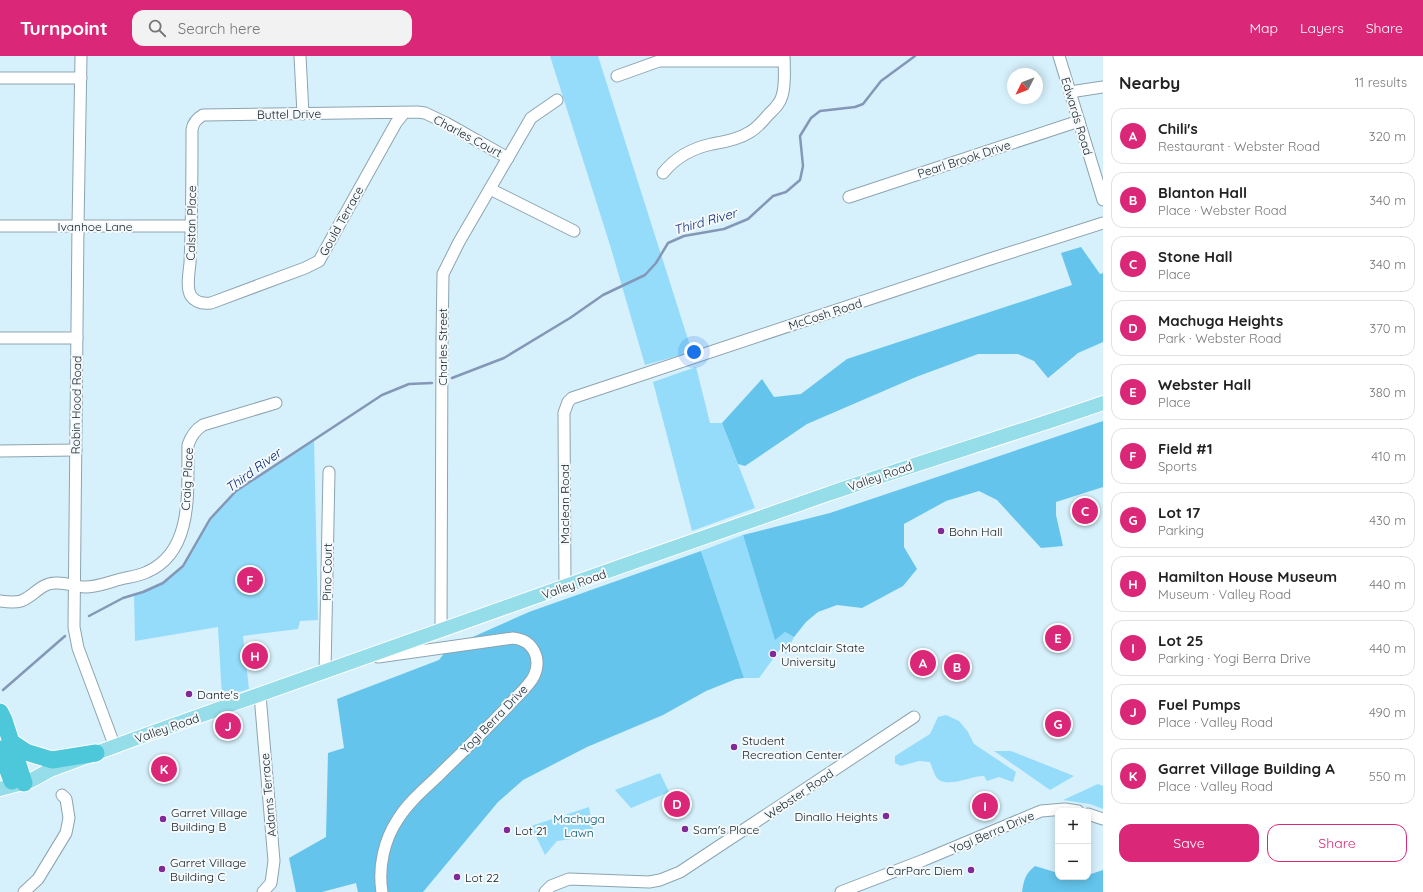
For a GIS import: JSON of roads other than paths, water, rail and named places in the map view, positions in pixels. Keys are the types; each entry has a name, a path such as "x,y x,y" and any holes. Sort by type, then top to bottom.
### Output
{"highway":[{"path":"0,712 12,782"},
{"path":"5,746 52,760 96,753"}],"main road":[{"name":"Valley Road","path":"12,782 31,772 47,771 846,488 1103,403"}],"street":[{"name":"Robin Hood Road","path":"81,56 74,627 78,648 114,746"},
{"path":"300,56 304,114"},
{"name":"Edwards Road","path":"1059,56 1103,200"},
{"path":"617,76 661,58 784,59 782,96 779,104 760,123 744,135 729,141 710,145 679,157 670,164 663,173"},
{"path":"0,78 81,78"},
{"path":"1070,92 1103,87"},
{"name":"Charles Street","path":"441,631 442,339 444,274 459,242 531,118 557,100"},
{"name":"Buttel Drive","path":"192,139 194,123 203,115 404,113"},
{"name":"Charles Court","path":"404,113 424,113 446,123 508,158"},
{"name":"Gould Terrace","path":"200,302 204,304 211,302 305,268 319,261 396,123 404,113"},
{"name":"Pearl Brook Drive","path":"850,197 1079,121"},
{"name":"Calstan Place","path":"192,139 189,288 191,296 200,302"},
{"path":"490,189 574,231"},
{"name":"McCosh Road","path":"564,421 565,407 572,398 1103,223"},
{"name":"Ivanhoe Lane","path":"0,226 191,226"},
{"path":"0,338 77,338"},
{"name":"Craig Place","path":"0,601 22,601 37,590 53,583 63,582 85,587 135,576 147,572 165,560 174,550 180,538 186,516 188,445 196,429 204,424 276,403"},
{"name":"Maclean Road","path":"564,421 565,587"},
{"path":"0,451 76,450"},
{"name":"Pino Court","path":"325,672 329,472"},
{"name":"Yogi Berra Drive","path":"361,659 513,638 525,641 533,650 538,664 532,679 501,714 411,802 398,819 387,840 382,860 380,881 382,892"},
{"name":"Adams Terrace","path":"260,695 274,861 271,883 263,892"},
{"name":"Webster Road","path":"545,892 551,886 569,879 649,882 660,880 680,872 914,717"},
{"path":"24,892 38,879 66,833 69,818 66,799 62,795"},
{"name":"Yogi Berra Drive","path":"841,892 1041,812 1055,810"},
{"path":"1091,815 1103,819"}],"waterway":[{"name":"Third River","path":"452,378 504,358 570,318 603,295 645,275 656,263 668,243 684,236 724,229 748,219 773,196 786,192 800,180 803,166 800,136 811,118 820,111 855,107 863,104 881,81 915,56"},
{"name":"Third River","path":"89,616 123,598 143,592 163,583 183,566 210,519 236,491 382,395 409,384 432,383"},
{"name":"Third River","path":"3,690 65,636"}],"place":[{"name":"Stone Hall","path":"1085,511"},
{"name":"Bohn Hall","path":"941,531"},
{"name":"Field #1","path":"250,580"},
{"name":"Webster Hall","path":"1058,638"},
{"name":"Montclair State University","path":"773,654"},
{"name":"Hamilton House Museum","path":"255,656"},
{"name":"Chili's","path":"923,663"},
{"name":"Blanton Hall","path":"957,667"},
{"name":"Dante's","path":"189,694"},
{"name":"Lot 17","path":"1058,724"},
{"name":"Fuel Pumps","path":"228,726"},
{"name":"Student Recreation Center","path":"734,747"},
{"name":"Garret Village Building A","path":"164,769"},
{"name":"Machuga Heights","path":"677,804"},
{"name":"Lot 25","path":"985,806"},
{"name":"Dinallo Heights","path":"886,816"},
{"name":"Garret Village Building B","path":"163,819"},
{"name":"Sam's Place","path":"685,829"},
{"name":"Lot 21","path":"507,830"},
{"name":"Garret Village Building C","path":"162,869"},
{"name":"CarParc Diem","path":"971,870"},
{"name":"Lot 22","path":"457,877"}],"park label":[{"name":"Machuga Lawn","path":"579,825"}]}
